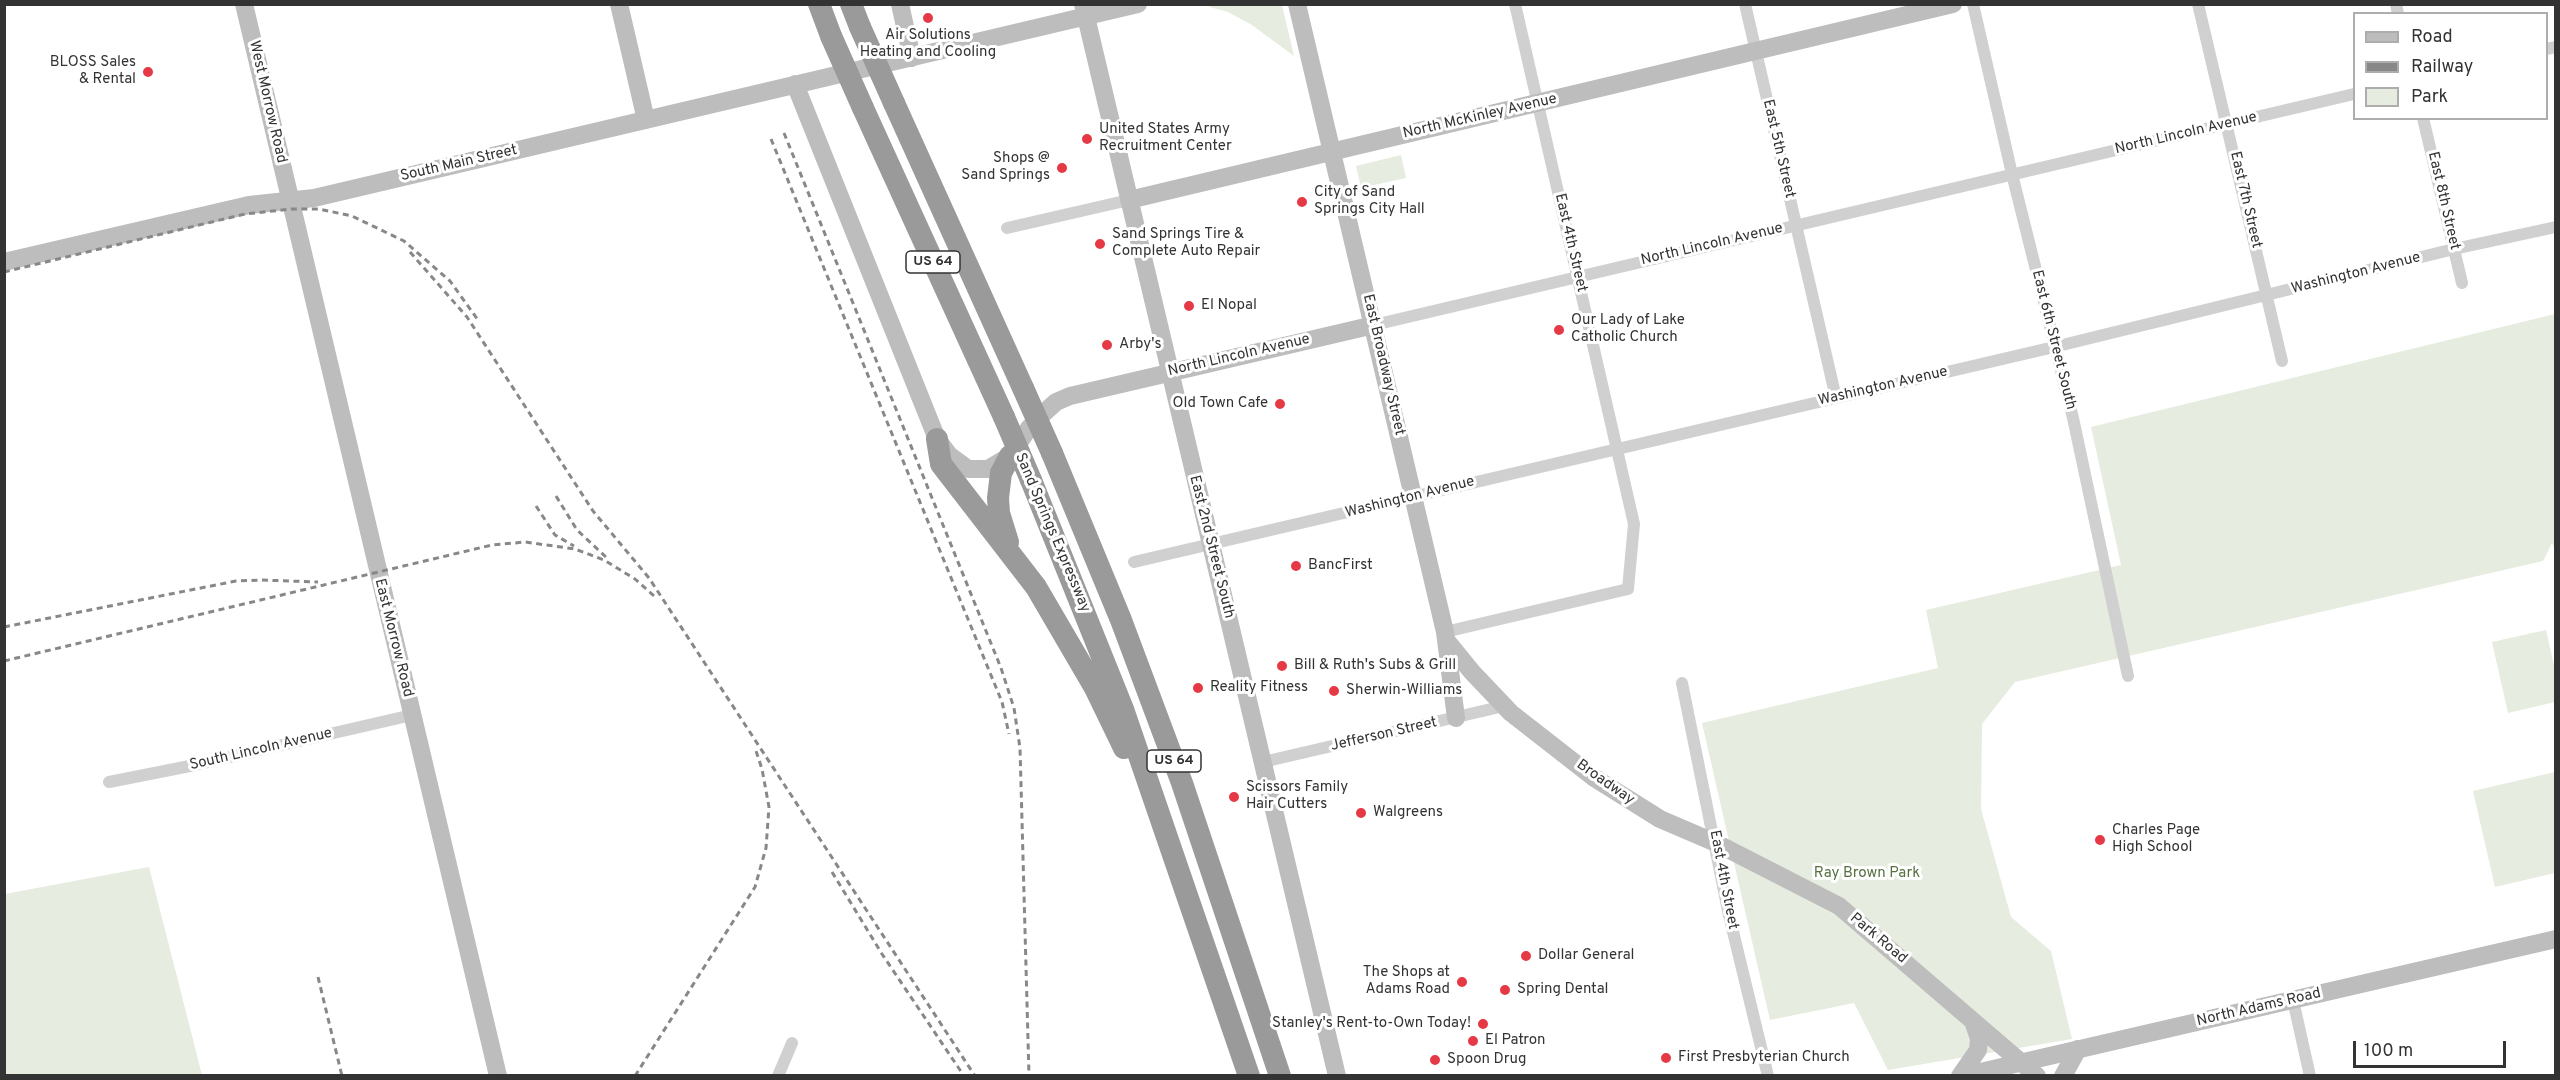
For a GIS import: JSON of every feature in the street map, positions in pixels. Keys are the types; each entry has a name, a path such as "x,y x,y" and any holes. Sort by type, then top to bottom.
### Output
{"highway":[{"name":"Sand Springs Expressway","path":"819,4 863,108 1031,480 1114,687 1166,830 1249,1076"},
{"name":"Sand Springs Expressway","path":"851,4 1052,453 1121,621 1174,762 1280,1076"},
{"path":"937,439 941,464 954,484 1012,552 1062,628 1095,688 1166,830"},
{"path":"1010,456 1001,473 998,498 1002,525 1012,552"}],"main road":[{"name":"West Morrow Road","path":"244,4 289,199"},
{"path":"619,4 646,120"},
{"path":"900,4 912,58"},
{"name":"South Main Street","path":"4,261 249,205 314,198 912,58 1085,11 1138,4"},
{"name":"East Broadway Street","path":"1297,4 1445,636 1472,672 1504,706"},
{"name":"North McKinley Avenue","path":"1129,200 1953,4"},
{"name":"East 2nd Street South","path":"1085,11 1337,1076"},
{"path":"795,84 937,439 949,455 969,469 988,469 1010,456"},
{"name":"East Morrow Road","path":"289,199 498,1076"},
{"name":"North Lincoln Avenue","path":"1010,456 1029,428 1045,412 1056,402 1070,396 1374,325"},
{"path":"1445,636 1456,718"},
{"name":"Broadway","path":"1504,706 1553,746 1628,800 1660,819 1716,843"},
{"name":"Park Road","path":"1716,843 1839,906 2037,1076"},
{"name":"North Adams Road","path":"1962,1076 2556,939"},
{"path":"1962,1076 1978,1050 1979,1039 1974,1021"},
{"path":"2063,1076 2078,1049"}],"street":[{"name":"East 4th Street","path":"1445,636 1628,589 1634,524 1515,4"},
{"name":"East 5th Street","path":"1745,4 1836,398"},
{"name":"East 6th Street South","path":"1973,4 2095,516 2128,676"},
{"name":"East 7th Street","path":"2198,4 2282,361"},
{"name":"North Lincoln Avenue","path":"1374,325 2353,94"},
{"name":"East 8th Street","path":"2423,120 2462,283"},
{"name":"North McKinley Avenue","path":"1007,228 1129,200"},
{"name":"Washington Avenue","path":"1134,562 2054,347 2454,249 2556,227"},
{"name":"East 4th Street","path":"1682,683 1728,911 1768,1076"},
{"name":"Jefferson Street","path":"1263,762 1504,706"},
{"name":"South Lincoln Avenue","path":"109,782 195,765 412,715"},
{"path":"2293,1000 2310,1076"},
{"path":"778,1076 792,1043"}],"green space":[{"path":"1210,5 1282,5 1294,56 1252,25 1228,12 1210,7"},
{"path":"1401,155 1406,178 1361,188 1356,166"},
{"name":"Ray Brown Park","path":"2555,314 2555,549 2552,543 2543,561 2015,682 1982,724 1981,809 2011,917 2051,951 2072,1039 1888,1070 1854,1003 1770,1020 1702,723 1938,668 1926,610 2121,565 2091,427"},
{"path":"2546,630 2555,670 2555,702 2508,713 2492,642"},
{"path":"2555,772 2555,873 2495,887 2473,791"},
{"path":"149,867 202,1075 5,1075 5,894"}],"railway":[{"path":"784,133 1001,668 1014,708 1020,748 1029,1076"},
{"path":"771,139 1002,702 1009,734"},
{"path":"4,272 245,214 291,209 319,209 352,216 404,241 450,281 478,320"},
{"path":"410,252 467,317 593,511 649,578 975,1076"},
{"path":"556,496 577,530 607,558"},
{"path":"536,506 555,535 574,546"},
{"path":"4,661 492,545 525,542 575,549 604,560 635,579 654,596"},
{"path":"4,627 236,581 318,582"},
{"path":"635,1076 755,887 766,848 769,807 756,751"},
{"path":"832,872 882,954 964,1076"},
{"path":"318,977 342,1076"}],"place":[{"name":"Air Solutions Heating and Cooling","path":"928,18"},
{"name":"BLOSS Sales & Rental","path":"148,72"},
{"name":"United States Army Recruitment Center","path":"1087,139"},
{"name":"Shops @ Sand Springs","path":"1062,168"},
{"name":"City of Sand Springs City Hall","path":"1302,202"},
{"name":"Sand Springs Tire & Complete Auto Repair","path":"1100,244"},
{"name":"El Nopal","path":"1189,306"},
{"name":"Our Lady of Lake Catholic Church","path":"1559,330"},
{"name":"Arby's","path":"1107,345"},
{"name":"Old Town Cafe","path":"1280,404"},
{"name":"BancFirst","path":"1296,566"},
{"name":"Bill & Ruth's Subs & Grill","path":"1282,666"},
{"name":"Reality Fitness","path":"1198,688"},
{"name":"Sherwin-Williams","path":"1334,691"},
{"name":"Scissors Family Hair Cutters","path":"1234,797"},
{"name":"Walgreens","path":"1361,813"},
{"name":"Charles Page High School","path":"2100,840"},
{"name":"Dollar General","path":"1526,956"},
{"name":"The Shops at Adams Road","path":"1462,982"},
{"name":"Spring Dental","path":"1505,990"},
{"name":"Stanley's Rent-to-Own Today!","path":"1483,1024"},
{"name":"El Patron","path":"1473,1041"},
{"name":"First Presbyterian Church","path":"1666,1058"},
{"name":"Spoon Drug","path":"1435,1060"}]}
